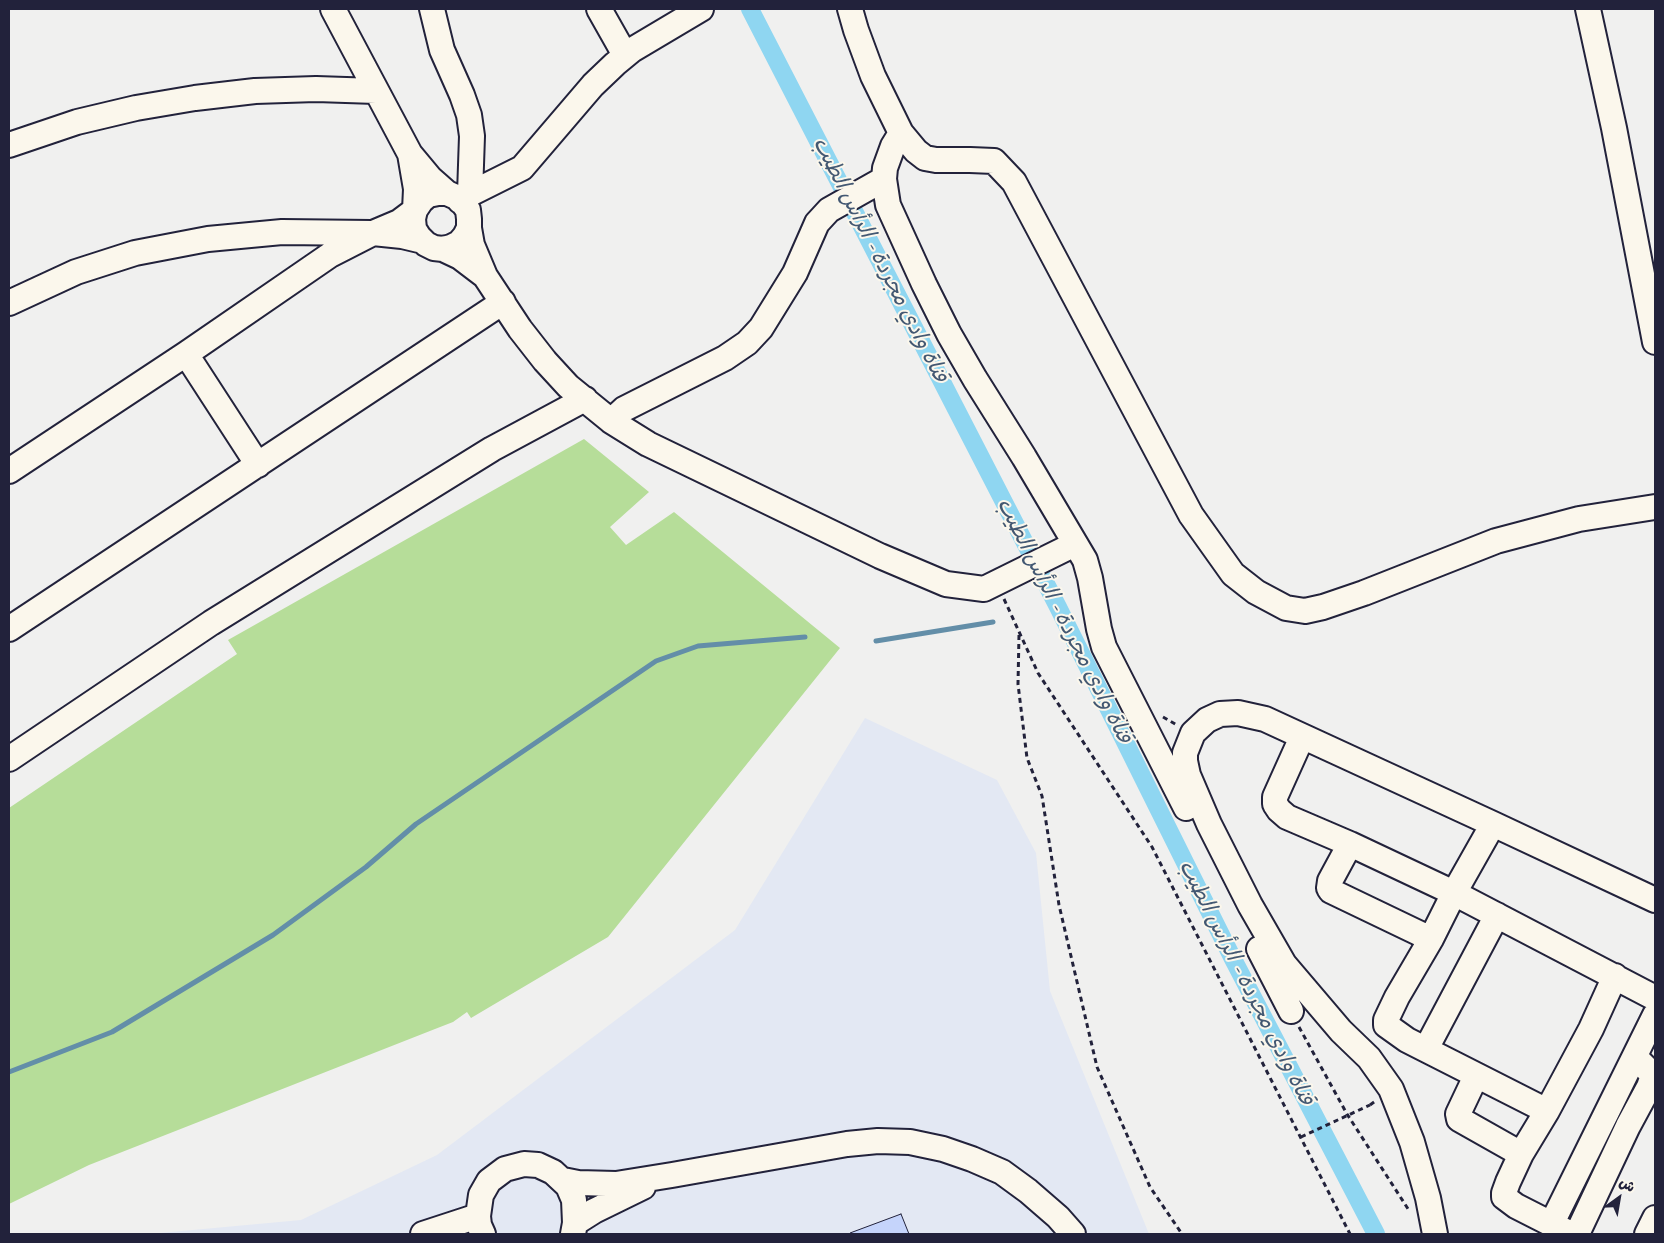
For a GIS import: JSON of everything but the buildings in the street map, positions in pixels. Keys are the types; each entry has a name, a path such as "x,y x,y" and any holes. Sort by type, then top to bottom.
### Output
{"street":[{"path":"333,9 410,154 430,178 459,196 468,210 472,245 485,276 545,361 568,386 611,420 648,444 880,556 946,584 984,589 1069,547"},
{"path":"432,9 442,50 469,115 472,136 459,196"},
{"path":"600,9 625,55"},
{"path":"9,471 186,354 330,255 399,222 415,210 428,195 438,193 459,196 522,168 593,85 625,55 701,9"},
{"path":"850,9 873,76 901,133 916,151 925,158 936,160 994,162 1014,182 1191,515 1233,574 1256,592 1286,608 1297,611 1314,609 1356,596 1496,541 1579,519 1655,507"},
{"path":"1588,9 1614,128 1655,342"},
{"path":"9,145 77,122 136,108 195,98 316,89 376,91"},
{"path":"611,420 624,409 725,358 747,343 761,328 795,273 818,223 829,210 877,183 888,156 901,133"},
{"path":"410,154 416,189 414,229 433,245 452,247 459,243 469,228"},
{"path":"877,183 949,334 984,396 1024,457 1069,547 1085,560 1090,578 1098,629 1112,665 1291,1011"},
{"path":"9,303 76,272 135,253 208,239 282,232 373,233 402,236 433,245 460,257 485,276"},
{"path":"10,627 503,302"},
{"path":"186,354 258,465"},
{"path":"9,759 211,623 492,449 584,399"},
{"path":"1435,1234 1428,1198 1412,1142 1391,1089 1369,1058 1341,1031 1284,964 1250,905 1209,824 1188,775 1185,761 1185,753 1193,733 1208,720 1220,714 1238,712 1265,719 1655,900"},
{"path":"1302,737 1277,792 1275,804 1286,817 1350,844 1454,893 1655,998"},
{"path":"1493,824 1454,893 1431,939 1397,997 1386,1020 1386,1025 1407,1040 1547,1111"},
{"path":"1350,844 1330,881 1329,888 1331,891 1431,939"},
{"path":"1426,1049 1497,915"},
{"path":"1562,1231 1516,1206 1504,1197 1504,1193 1521,1154 1547,1111 1591,1029 1615,976"},
{"path":"1562,1231 1635,1057 1655,1015"},
{"path":"1562,1231 1628,1126 1649,1087 1654,1075 1635,1057"},
{"path":"1476,1076 1458,1114 1459,1119 1521,1154"},
{"path":"563,1180 578,1183 616,1184 847,1144 878,1141 910,1142 972,1158 1002,1172 1058,1217 1073,1234"},
{"path":"422,1234 481,1225 481,1195 489,1181 505,1169 524,1164 538,1165 553,1172 568,1186 574,1200 574,1228"},
{"path":"574,1228 594,1211 635,1190 672,1175"},
{"path":"1647,1234 1655,1218"}],"path":[{"path":"1006,578 1020,633 1038,673 1152,847 1350,1234"},
{"path":"1020,633 1018,684 1028,758 1042,796 1059,905 1097,1067 1150,1188 1182,1234"},
{"path":"1291,1011 1347,1114 1414,1218"},
{"path":"1301,1137 1370,1105"}],"shaded area":[{"path":"865,718 997,780 1036,853 1050,991 1149,1234 149,1234 301,1220 437,1155 735,930"}],"green space":[{"path":"584,439 649,492 610,527 626,545 674,512 840,648 608,937 471,1018 467,1012 453,1022 89,1165 9,1204 9,808 237,654 228,640"}],"waterway":[{"name":"قناة وادي مجردة - الرأس الطيب","path":"750,9 1058,607 1233,959 1376,1234"},
{"path":"876,641 993,622"},
{"path":"9,1072 112,1032 273,935 366,867 416,824 656,661 698,646 805,637"}]}
